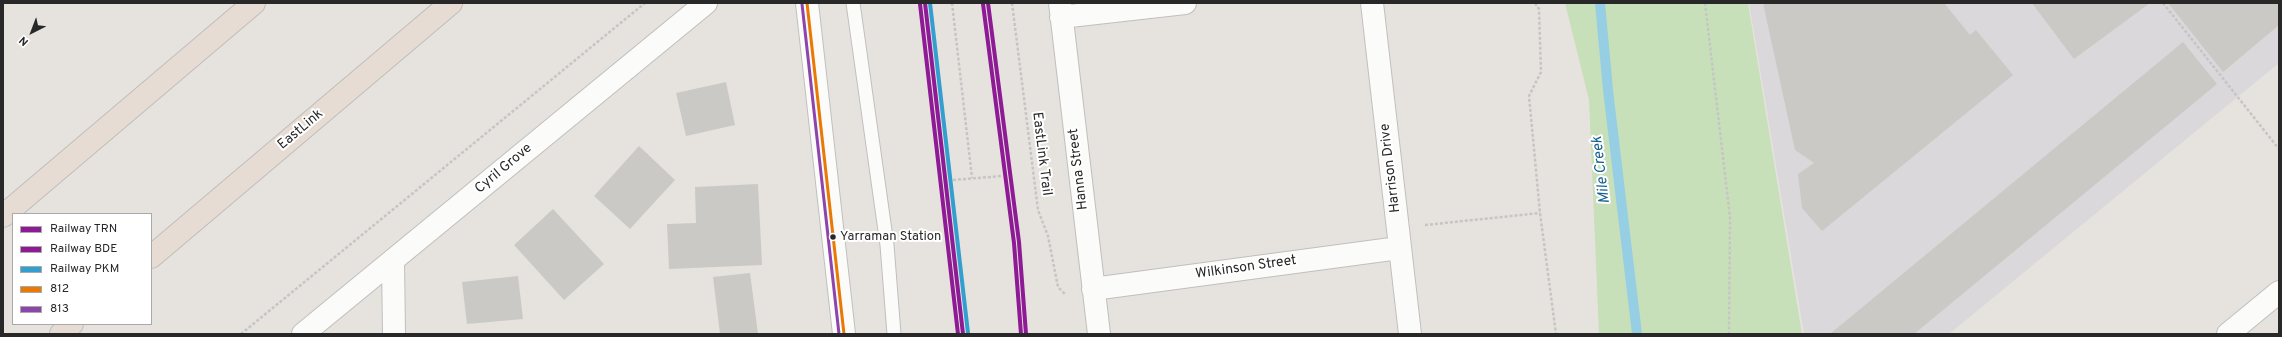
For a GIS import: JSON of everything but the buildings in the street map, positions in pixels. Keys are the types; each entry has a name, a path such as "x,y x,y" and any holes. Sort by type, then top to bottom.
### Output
{"highway":[{"path":"3,216 254,3"},
{"name":"EastLink","path":"152,256 451,3"},
{"path":"60,334 71,325"}],"street":[{"name":"Cyril Grove","path":"303,334 706,3"},
{"path":"807,3 844,334"},
{"path":"1061,10 1185,3"},
{"name":"Harrison Drive","path":"1372,3 1410,334"},
{"name":"Hanna Street","path":"1061,10 1099,334"},
{"name":"Wilkinson Street","path":"1093,289 1399,238"},
{"path":"393,261 394,334"},
{"path":"2228,334 2279,292"}],"lane":[{"path":"853,3 886,245 894,334"}],"path":[{"path":"241,334 645,3"},
{"path":"952,3 972,178"},
{"name":"EastLink Trail","path":"1012,3 1038,210 1048,236 1058,287 1071,300"},
{"path":"1535,3 1539,9 1541,72 1529,96 1540,213 1556,334"},
{"path":"1705,3 1730,217 1729,334"},
{"path":"2162,3 2279,149"},
{"path":"953,180 1002,176"},
{"path":"1399,238 1540,213"}],"shaded area":[{"path":"1749,3 2279,3 2279,63 1949,334 1804,334"}],"green space":[{"path":"1565,3 1748,3 1802,334 1599,334 1589,100"}],"waterway":[{"name":"Mile Creek","path":"1600,3 1608,90 1637,334"}],"rail line":[{"name":"TRN","path":"925,3 963,334"},
{"name":"PKM","path":"930,3 968,333"},
{"name":"TRN","path":"988,3 1019,242 1026,334"},
{"name":"BDE","path":"920,4 958,334"},
{"name":"BDE","path":"983,4 1014,243 1021,334"}],"transit line":[{"name":"812","path":"807,3 844,334"},
{"name":"813","path":"802,4 839,334"}],"place":[{"name":"Yarraman Station","path":"833,237"}]}
